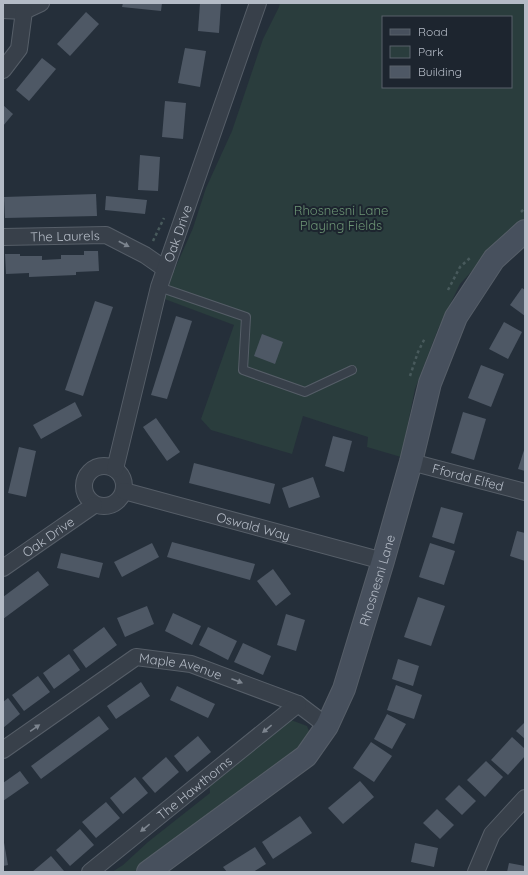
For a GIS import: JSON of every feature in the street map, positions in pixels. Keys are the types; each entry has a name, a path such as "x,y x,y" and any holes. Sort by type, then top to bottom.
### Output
{"main road":[{"name":"Rhosnesni Lane","path":"148,872 306,756 327,726 344,689 411,462 430,383 456,317 494,259 525,231"}],"street":[{"path":"3,10 24,11 41,3"},
{"name":"Oak Drive","path":"115,469 165,269 258,3"},
{"path":"3,70 19,49 24,11"},
{"name":"The Laurels","path":"3,237 106,235 145,255 165,269"},
{"name":"Ffordd Elfed","path":"411,462 525,492"},
{"path":"102,466 109,466 115,469 123,479 124,491 117,502 112,505 100,507 89,501 83,489 86,476 90,471 102,466"},
{"name":"Oswald Way","path":"124,491 383,561"},
{"name":"Oak Drive","path":"3,568 94,504"},
{"name":"Maple Avenue","path":"3,750 136,657 191,664 298,704 327,726"},
{"name":"The Hawthorns","path":"90,872 298,704"},
{"path":"476,872 492,834 525,798"}],"lane":[{"path":"160,287 246,317 243,370 305,392 352,370"}],"green space":[{"name":"Rhosnesni Lane Playing Fields","path":"280,3 525,3 525,218 496,245 460,284 438,329 415,389 401,457 367,447 368,437 303,416 292,454 211,430 201,419 234,325 162,298 193,228 206,188 232,131 263,39"},
{"path":"291,720 307,726 310,734 303,745 139,872 112,872 123,865 148,842 210,793 209,781"}],"building":[{"path":"123,3 162,3 161,11 122,7"},
{"path":"200,3 221,3 219,33 198,31"},
{"path":"86,12 99,24 70,56 57,44"},
{"path":"185,48 206,51 200,87 178,83"},
{"path":"42,58 56,69 29,101 16,90"},
{"path":"165,101 186,103 183,139 162,137"},
{"path":"3,105 13,114 3,126"},
{"path":"140,155 160,157 158,191 138,190"},
{"path":"96,194 97,216 5,218 4,197"},
{"path":"106,196 147,200 145,214 105,210"},
{"path":"84,251 98,251 99,271 76,272 76,275 29,277 29,273 6,274 5,254 42,256 42,260 61,259 61,255 84,255"},
{"path":"522,288 525,290 525,316 510,305"},
{"path":"95,301 113,307 83,396 65,390"},
{"path":"176,316 192,321 167,399 151,395"},
{"path":"504,322 522,332 508,359 489,349"},
{"path":"262,334 283,342 275,364 254,356"},
{"path":"481,365 504,374 491,407 468,398"},
{"path":"75,402 82,416 41,439 33,425"},
{"path":"463,412 486,419 474,460 451,453"},
{"path":"156,418 180,452 167,461 143,427"},
{"path":"333,436 352,441 344,472 325,466"},
{"path":"19,447 36,451 26,497 8,493"},
{"path":"525,447 525,471 518,469"},
{"path":"194,463 275,484 270,504 189,483"},
{"path":"313,477 320,497 289,508 282,488"},
{"path":"441,507 463,513 454,544 432,537"},
{"path":"517,531 525,533 525,561 510,556"},
{"path":"172,542 255,564 250,580 167,557"},
{"path":"152,543 159,557 122,577 114,562"},
{"path":"430,543 455,551 444,585 419,577"},
{"path":"61,553 103,563 99,578 57,568"},
{"path":"273,569 291,594 276,606 257,581"},
{"path":"38,571 49,585 3,619 3,597"},
{"path":"418,597 445,606 431,646 404,637"},
{"path":"147,606 154,624 125,637 117,618"},
{"path":"173,613 201,626 192,645 165,631"},
{"path":"286,614 305,620 296,651 277,645"},
{"path":"104,627 117,645 86,668 73,650"},
{"path":"208,627 237,641 228,660 199,645"},
{"path":"243,643 271,656 263,675 234,662"},
{"path":"69,654 80,670 54,689 43,673"},
{"path":"398,659 419,666 413,686 392,679"},
{"path":"38,676 50,692 24,711 12,695"},
{"path":"141,682 150,696 116,719 107,706"},
{"path":"396,685 422,695 414,719 387,710"},
{"path":"177,686 215,704 208,718 170,700"},
{"path":"8,698 20,714 3,728 3,702"},
{"path":"387,714 406,724 392,749 374,739"},
{"path":"99,716 109,729 41,779 31,766"},
{"path":"525,722 525,739 516,731"},
{"path":"198,736 211,752 187,772 174,756"},
{"path":"512,737 525,749 525,756 508,775 491,760"},
{"path":"371,742 392,756 374,782 353,768"},
{"path":"166,757 179,772 155,793 142,778"},
{"path":"486,761 503,777 485,797 467,780"},
{"path":"20,771 29,783 3,801 3,783"},
{"path":"135,777 148,793 123,814 110,798"},
{"path":"360,781 374,797 343,824 328,808"},
{"path":"459,785 476,801 462,815 445,799"},
{"path":"106,802 120,818 96,838 82,822"},
{"path":"437,809 454,825 440,839 423,823"},
{"path":"300,816 312,833 273,859 262,842"},
{"path":"80,829 94,845 70,866 56,850"},
{"path":"3,837 8,865 3,866"},
{"path":"415,843 438,848 434,867 411,862"},
{"path":"255,847 266,864 253,872 227,872 223,867"},
{"path":"51,856 64,871 63,872 32,872"},
{"path":"509,863 525,866 525,872 507,872"}]}
